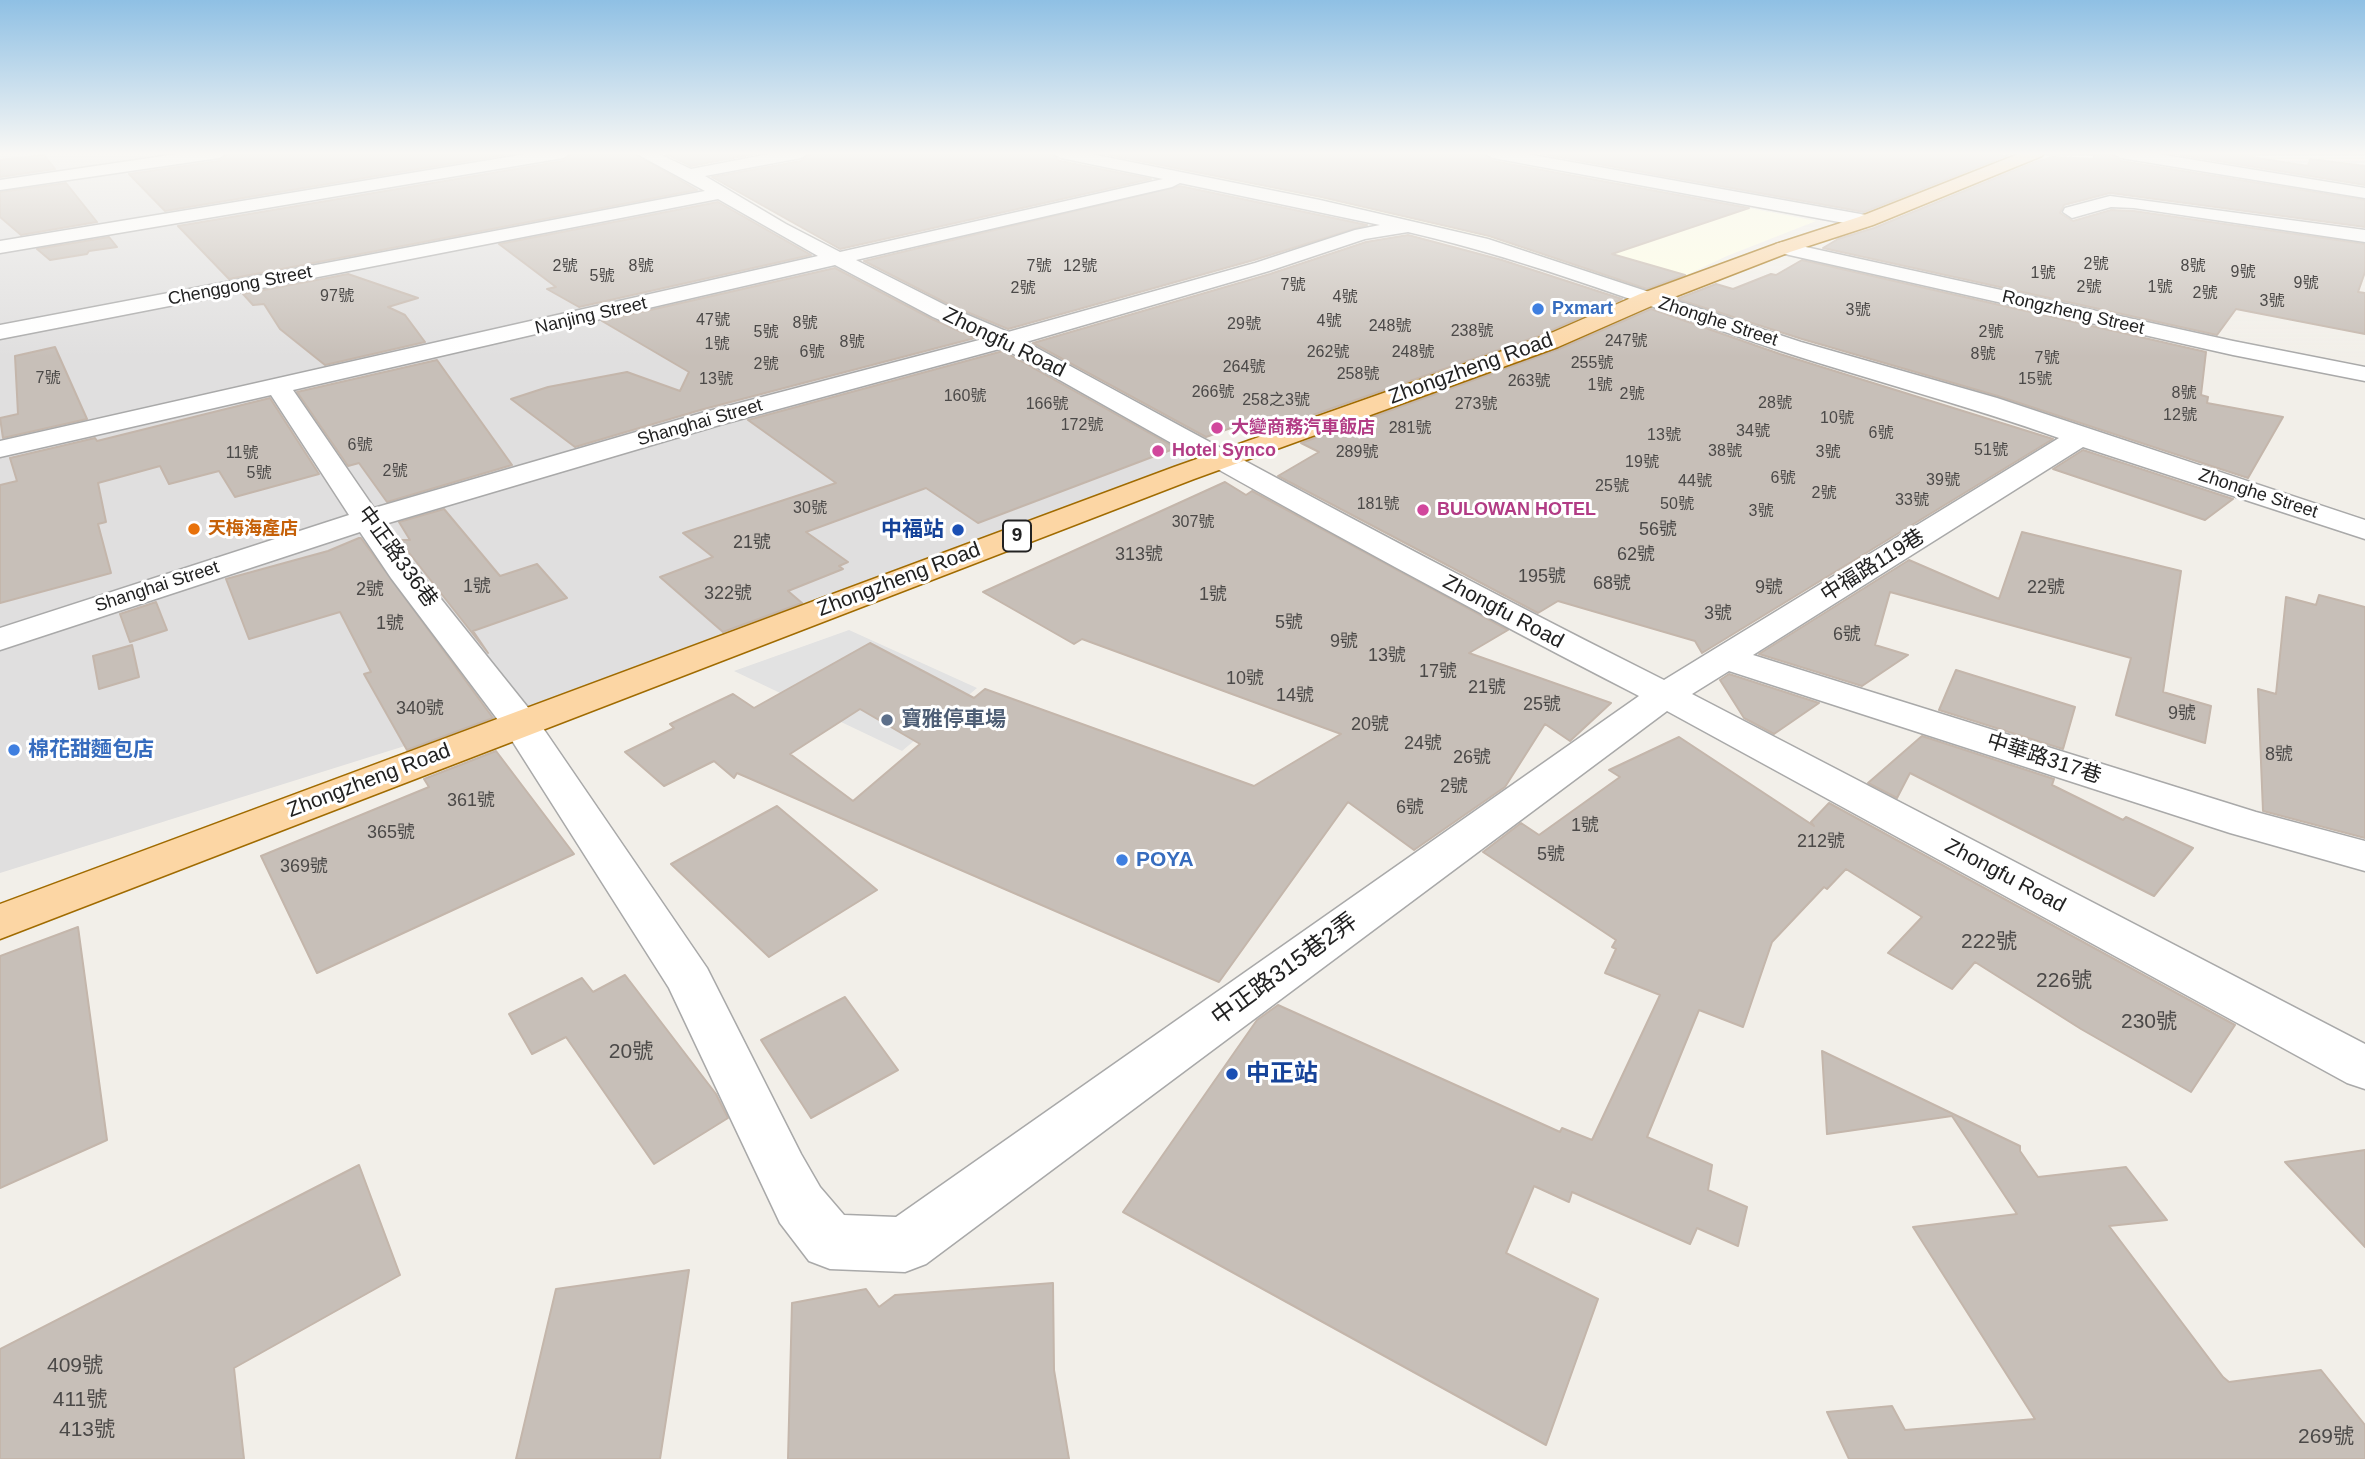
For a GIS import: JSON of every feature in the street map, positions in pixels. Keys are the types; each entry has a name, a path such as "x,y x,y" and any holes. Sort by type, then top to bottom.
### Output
{"main road":[{"name":"Zhongzheng Road","path":"0,922 1220,459 1550,342 1648,299 1783,248 1866,221"}],"street":[{"path":"0,247 155,221"},
{"path":"0,332 575,221"},
{"name":"Zhongfu Road","path":"772,221 941,312 1006,340 1531,627 1665,695 2365,1068"},
{"name":"Nanjing Street","path":"0,449 1002,221"},
{"name":"Zhonghe Street","path":"1381,221 1480,243 1793,347 1988,404 2080,437 2365,530"},
{"path":"2261,221 2365,236"},
{"path":"1321,226 1362,234"},
{"name":"Shanghai Street","path":"0,639 368,519 714,418 1006,340 1248,271 1362,234 1405,227"},
{"name":"Rongzheng Street","path":"1783,248 2233,348 2365,374"},
{"name":"中正路336巷","path":"278,387 402,570 520,723 690,981 800,1205 830,1242 905,1245"},
{"name":"中福路119巷","path":"1665,695 2080,437"},
{"name":"中華路317巷","path":"1725,658 2245,823 2365,856"},
{"name":"中正路315巷2弄","path":"905,1245 1665,695"}],"shaded area":[{"path":"0,221 764,221 1207,455 631,675 0,873"},
{"path":"1367,221 1816,221 1727,256 1648,293"},
{"name":"寶雅停車場","path":"849,630 977,688 902,751 734,671"}],"building":[{"path":"5,221 97,222 21,235"},
{"path":"207,221 534,221 229,279 178,226"},
{"path":"618,221 751,221 811,255 579,307 547,289 556,287 499,244"},
{"path":"790,221 964,221 840,249"},
{"path":"1032,221 1348,221 1367,225 1254,260 1008,329 950,305 864,261"},
{"path":"1425,221 1710,221 1612,254 1685,275 1647,289 1489,236"},
{"path":"1891,221 2205,221 2365,244 2365,272 2358,292 2365,293 2365,334 2236,309 2217,335 1823,248 1838,239"},
{"path":"2321,221 2365,221 2365,227"},
{"path":"1408,235 1502,260 1622,299 1541,335 1273,429 1253,420 1206,437 1033,343 1270,274 1366,242"},
{"path":"109,237 117,247 89,251 87,254 50,260 37,249"},
{"path":"1802,260 2206,352 2201,395 2208,397 2207,403 2283,417 2248,478 1998,396 1802,339 1677,299 1716,284 1733,289 1771,274 1776,275"},
{"path":"835,268 932,319 975,338 704,409 575,447 511,399 548,387 627,372 680,391 689,372 602,321"},
{"path":"348,274 418,298 388,307 405,315 425,342 325,365 280,329 264,304 253,305 243,294"},
{"path":"1651,309 1780,354 2053,439 1702,653 1695,641 1558,601 1538,613 1278,476 1319,452 1301,443 1559,349"},
{"path":"55,347 87,419 3,438 0,418 18,414 15,356"},
{"path":"1003,351 1176,448 978,523 926,488 806,532 848,562 839,566 843,569 788,591 802,603 723,632 660,577 713,557 683,533 836,483 748,420"},
{"path":"437,360 512,465 387,502 359,463 348,466 297,392"},
{"path":"270,398 319,474 235,497 219,471 169,484 160,466 98,483 106,522 98,524 111,573 0,603 0,485 17,481 10,458 95,438 97,441"},
{"path":"2083,450 2233,499 2205,520 2053,469"},
{"path":"1225,482 1246,495 1252,491 1508,630 1469,653 1611,703 1570,741 1545,724 1505,787 1414,850 1348,802 1219,982 737,773 734,778 714,761 664,786 625,752 674,728 670,724 733,694 754,708 870,643 974,698 985,689 1254,786 1341,734 1082,639 1074,644 983,592","holes":["860,709 920,744 853,801 790,754"]},
{"path":"444,509 500,576 537,564 567,598 473,631 488,653 399,540 410,540 399,522"},
{"path":"2022,532 2181,571 2163,692 2211,706 2205,743 2116,715 2131,658 1890,592 1875,645 1908,655 1862,686 1759,654 1909,560 1999,599"},
{"path":"359,538 493,718 407,750 364,674 371,672 340,612 249,639 226,579 328,551"},
{"path":"2319,595 2365,607 2365,838 2263,811 2258,689 2276,694 2286,597 2316,605"},
{"path":"156,602 167,630 130,642 120,614"},
{"path":"132,645 139,677 99,689 93,656"},
{"path":"1956,670 2075,707 2063,749 1939,710"},
{"path":"1729,674 1819,703 1774,734 1744,718 1720,680"},
{"path":"1922,736 2054,779 2052,785 2123,820 2126,817 2193,848 2154,896 1910,773 1897,798 1868,783"},
{"path":"1679,737 1814,826 1811,822 1829,803 2235,1025 2191,1092 2081,1029 1975,962 1952,989 1888,953 1922,917 1846,869 1827,889 1824,887 1772,942 1743,1027 1699,1010 1647,1137 1712,1165 1708,1190 1747,1207 1738,1246 1697,1228 1690,1244 1572,1192 1569,1202 1534,1186 1506,1253 1598,1299 1546,1445 1123,1212 1257,1020 1278,1005 1560,1132 1562,1128 1592,1140 1660,995 1605,973 1616,949 1612,947 1616,940 1483,852 1521,823 1539,835 1620,777 1609,770"},
{"path":"496,751 574,854 317,973 261,856 429,787 424,779"},
{"path":"777,806 877,890 769,957 671,864"},
{"path":"78,927 107,1140 0,1188 0,956"},
{"path":"625,975 716,1094 728,1118 654,1164 566,1037 532,1054 509,1014 582,978 593,992"},
{"path":"845,997 898,1070 811,1118 761,1040"},
{"path":"1822,1051 2020,1146 2020,1151 2038,1177 2126,1167 2167,1220 2109,1226 2223,1377 2229,1382 2321,1370 2365,1425 2365,1459 1849,1459 1827,1412 1892,1406 1905,1430 2035,1419 1913,1227 2017,1214 1952,1116 1827,1134"},
{"path":"2365,1150 2365,1247 2285,1162"},
{"path":"359,1165 400,1275 234,1368 244,1459 0,1459 0,1349"},
{"path":"689,1270 660,1459 516,1459 556,1289"},
{"path":"1053,1283 1054,1370 1069,1459 788,1459 792,1303 866,1289 879,1307 895,1295"}],"place":[{"name":"Pxmart","path":"1538,309"},
{"name":"大變商務汽車飯店","path":"1217,428"},
{"name":"Hotel Synco","path":"1158,451"},
{"name":"BULOWAN HOTEL","path":"1423,510"},
{"name":"天梅海產店","path":"194,529"},
{"name":"中福站","path":"958,530"},
{"name":"寶雅停車場","path":"887,720"},
{"name":"棉花甜麵包店","path":"14,750"},
{"name":"POYA","path":"1122,860"},
{"name":"中正站","path":"1232,1074"}]}
